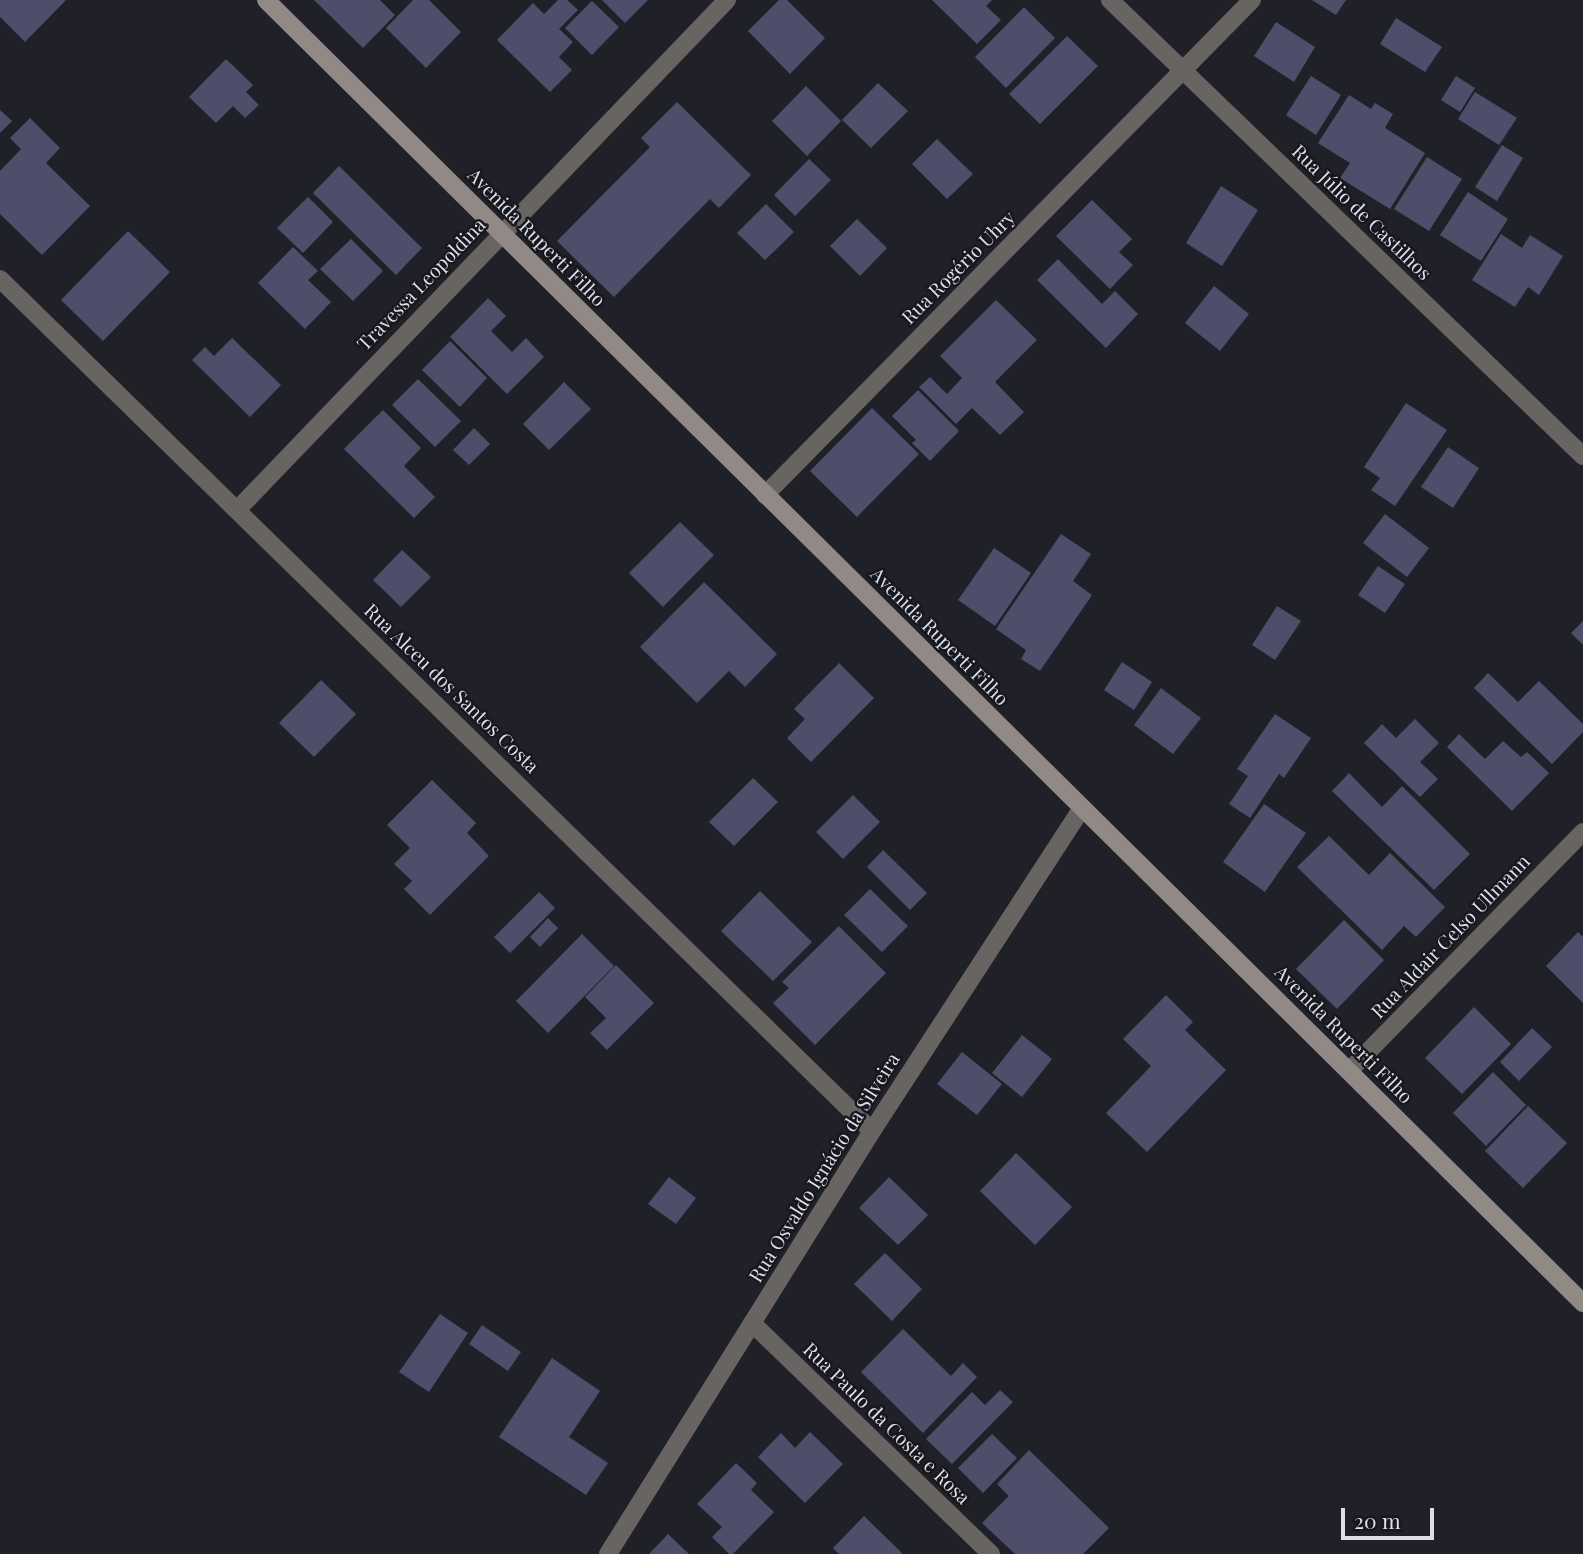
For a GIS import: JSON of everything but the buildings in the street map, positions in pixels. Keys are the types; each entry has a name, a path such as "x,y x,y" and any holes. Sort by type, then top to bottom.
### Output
{"main road":[{"name":"Avenida Ruperti Filho","path":"266,0 1583,1303"}],"street":[{"name":"Travessa Leopoldina","path":"237,510 501,232 727,0"},
{"name":"Rua Júlio de Castilhos","path":"1110,0 1583,456"},
{"name":"Rua Rogério Uhry","path":"765,495 1252,0"},
{"name":"Rua Alceu dos Santos Costa","path":"0,279 872,1131"},
{"name":"Rua Osvaldo Ignácio da Silveira","path":"608,1554 872,1131 1082,808"},
{"name":"Rua Aldair Celso Ullmann","path":"1349,1070 1583,832"},
{"name":"Rua Paulo da Costa e Rosa","path":"752,1323 991,1554"}]}
